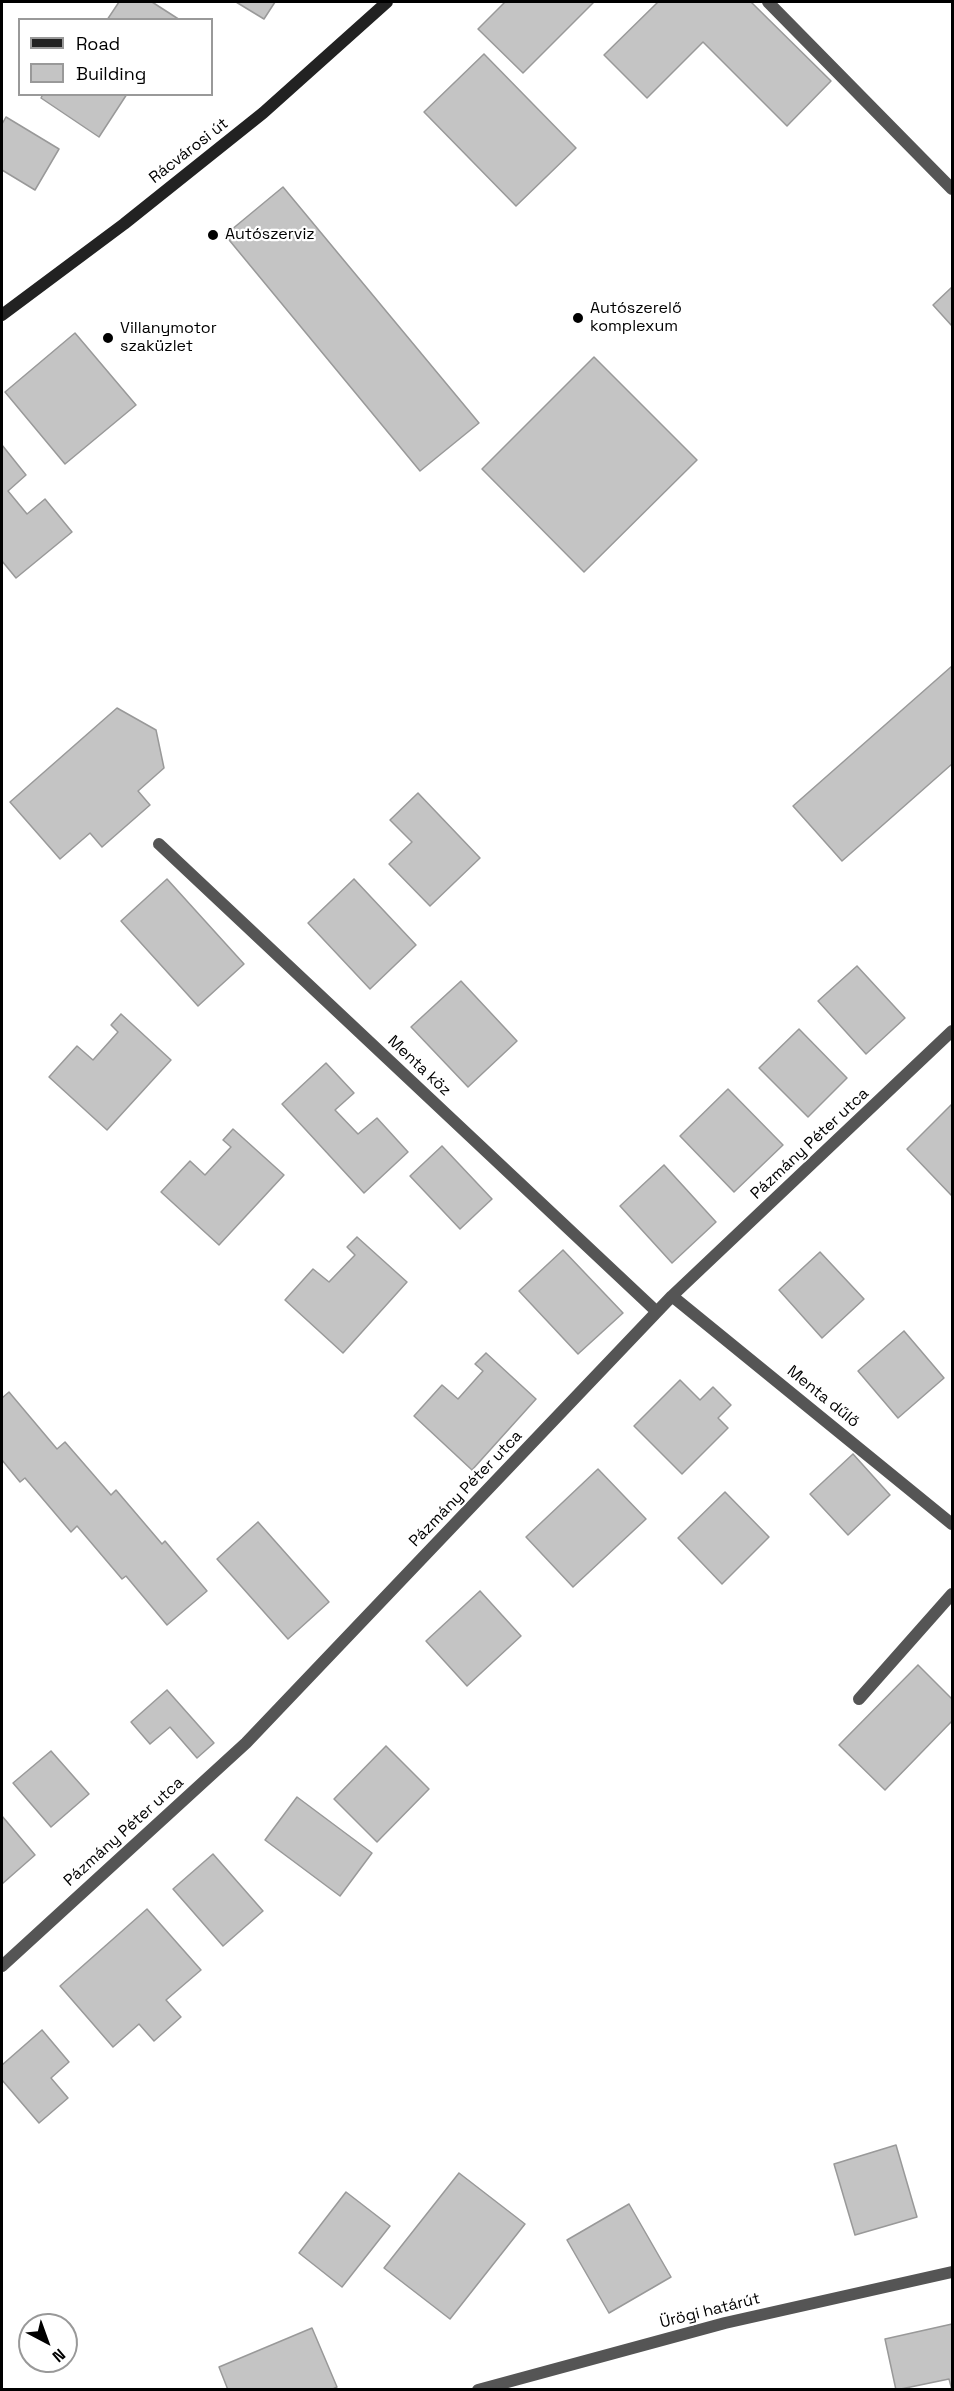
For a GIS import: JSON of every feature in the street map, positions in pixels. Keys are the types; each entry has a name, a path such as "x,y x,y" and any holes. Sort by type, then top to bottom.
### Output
{"street":[{"name":"Rácvárosi út","path":"2,315 124,224 263,113 387,2"},
{"path":"768,2 952,189"},
{"name":"Menta köz","path":"159,844 657,1312"},
{"name":"Pázmány Péter utca","path":"2,1966 246,1743 672,1296 952,1031"},
{"name":"Menta dűlő","path":"672,1296 952,1524"},
{"path":"859,1699 952,1594"},
{"name":"Ürögi határút","path":"478,2390 725,2323 952,2272"}],"building":[{"path":"119,2 152,2 177,18 108,18"},
{"path":"236,2 275,2 264,19"},
{"path":"505,2 594,2 523,73 478,29"},
{"path":"658,2 751,2 831,81 787,126 703,42 647,98 604,55"},
{"path":"484,54 576,148 516,206 424,112"},
{"path":"42,96 126,96 99,137 41,98"},
{"path":"6,117 59,149 35,190 2,170 2,124"},
{"path":"283,187 479,423 420,471 225,235"},
{"path":"952,287 952,326 933,305"},
{"path":"75,333 136,405 65,464 5,392"},
{"path":"594,357 697,460 584,572 482,469"},
{"path":"2,445 26,475 8,491 27,514 45,499 72,532 16,578 2,561"},
{"path":"952,666 952,764 842,861 793,806"},
{"path":"117,708 156,730 164,768 138,791 150,805 102,847 90,833 60,859 10,802"},
{"path":"418,793 480,858 430,906 389,864 412,842 390,820"},
{"path":"167,879 244,964 198,1006 121,921"},
{"path":"354,879 416,945 370,989 308,923"},
{"path":"857,966 905,1018 866,1054 818,1001"},
{"path":"461,981 517,1041 468,1087 411,1027"},
{"path":"121,1014 171,1060 107,1130 49,1077 77,1046 93,1060 118,1032 111,1025"},
{"path":"799,1029 847,1078 808,1117 759,1068"},
{"path":"326,1063 354,1093 335,1110 358,1134 377,1118 408,1152 364,1193 282,1104"},
{"path":"728,1089 783,1145 734,1192 680,1136"},
{"path":"952,1104 952,1196 907,1149"},
{"path":"233,1129 284,1175 219,1245 161,1192 190,1161 205,1175 231,1147 223,1140"},
{"path":"442,1146 492,1199 460,1229 410,1176"},
{"path":"664,1165 716,1222 672,1263 620,1206"},
{"path":"357,1237 407,1282 343,1353 285,1300 313,1269 329,1282 355,1255 347,1247"},
{"path":"563,1250 623,1313 578,1354 519,1291"},
{"path":"820,1252 864,1299 822,1338 779,1290"},
{"path":"904,1331 944,1378 898,1418 858,1371"},
{"path":"486,1353 536,1399 472,1470 414,1416 442,1385 458,1399 483,1371 475,1364"},
{"path":"680,1380 700,1400 713,1387 731,1405 718,1418 728,1428 682,1474 634,1426"},
{"path":"9,1392 57,1449 65,1442 111,1495 116,1490 162,1544 165,1541 207,1591 167,1625 126,1576 122,1579 77,1526 71,1532 25,1478 20,1482 2,1460 2,1398"},
{"path":"853,1454 890,1495 848,1535 810,1494"},
{"path":"598,1469 646,1519 573,1587 526,1537"},
{"path":"725,1492 769,1537 722,1584 678,1538"},
{"path":"258,1522 329,1602 288,1639 217,1559"},
{"path":"480,1591 521,1636 467,1686 426,1641"},
{"path":"918,1665 952,1699 952,1721 885,1790 839,1745"},
{"path":"167,1690 214,1743 197,1758 170,1727 150,1744 131,1722"},
{"path":"386,1746 429,1789 377,1842 334,1799"},
{"path":"51,1751 89,1794 51,1827 13,1783"},
{"path":"297,1797 372,1853 340,1896 265,1840"},
{"path":"2,1816 35,1855 2,1884"},
{"path":"213,1854 263,1911 223,1946 173,1889"},
{"path":"147,1909 201,1970 166,2000 181,2017 154,2041 139,2024 113,2047 60,1986"},
{"path":"42,2030 69,2062 51,2078 68,2098 39,2123 2,2080 2,2065"},
{"path":"896,2145 917,2217 855,2235 834,2164"},
{"path":"459,2173 525,2224 450,2319 384,2268"},
{"path":"346,2192 390,2226 342,2287 299,2253"},
{"path":"629,2204 671,2277 609,2313 567,2240"},
{"path":"952,2324 952,2390 949,2379 896,2390 885,2339"},
{"path":"312,2328 337,2387 331,2390 228,2390 219,2367"}],"place":[{"name":"Autószerviz","path":"213,235"},
{"name":"Autószerelő komplexum","path":"578,318"},
{"name":"Villanymotor szaküzlet","path":"108,338"}]}
